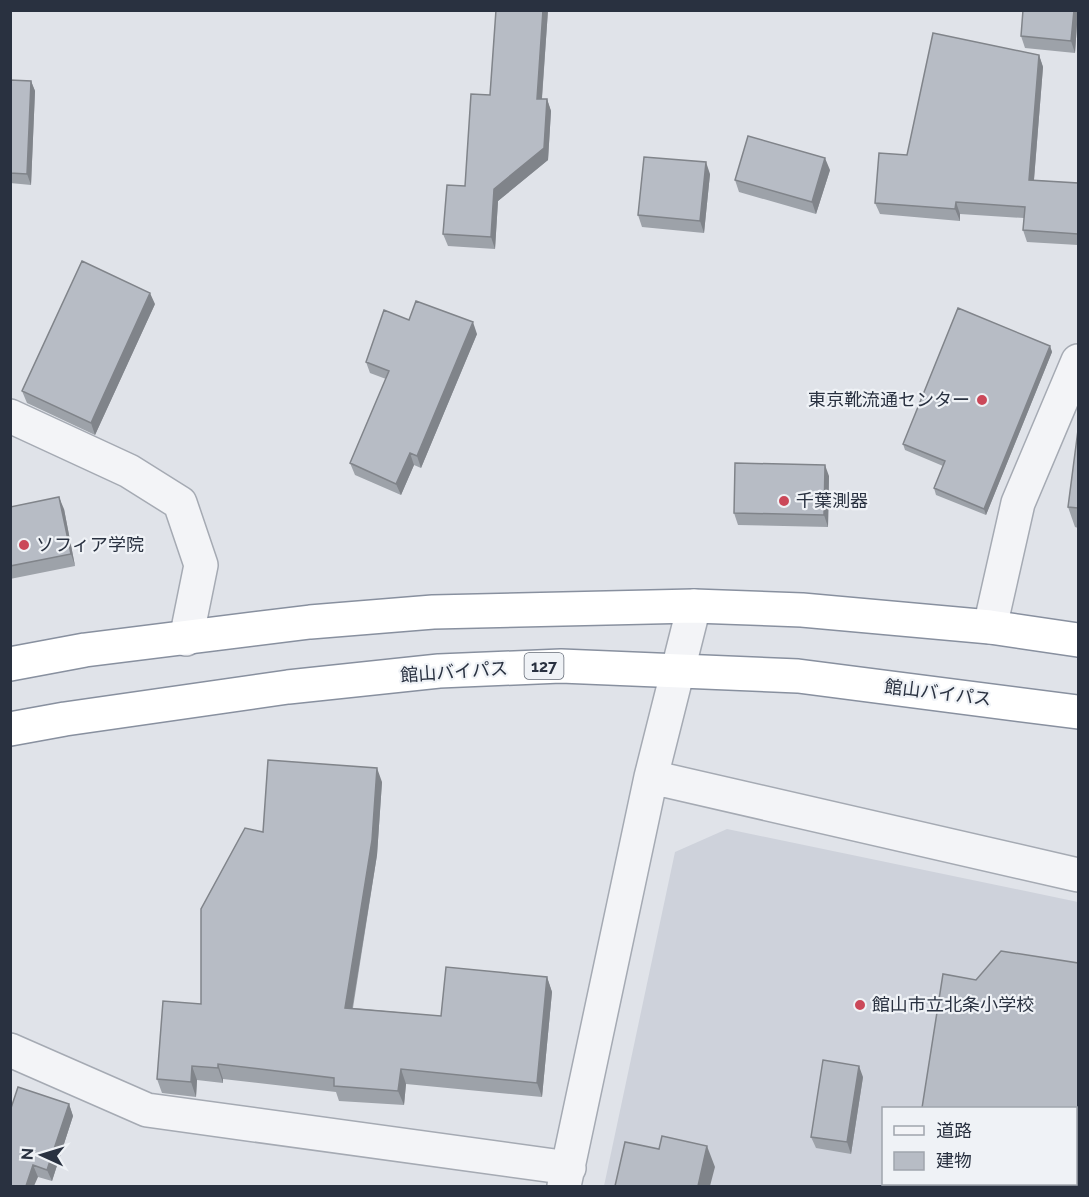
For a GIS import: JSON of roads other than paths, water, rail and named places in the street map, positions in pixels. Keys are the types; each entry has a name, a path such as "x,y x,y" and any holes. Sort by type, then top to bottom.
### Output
{"highway":[{"path":"10,664 85,650 310,622 433,612 694,606 802,610 990,627 1078,640"},
{"name":"館山バイパス","path":"10,729 177,702 439,671 561,666 798,676 1078,712"}],"street":[{"path":"990,627 1017,502 1078,362"},
{"path":"10,416 129,471 180,503 201,565 186,639"},
{"path":"10,1050 147,1110 567,1177 651,777 694,606"},
{"path":"651,777 1078,875"}],"place":[{"name":"東京靴流通センター","path":"982,400"},
{"name":"千葉測器","path":"784,501"},
{"name":"ソフィア学院","path":"24,545"},
{"name":"館山市立北条小学校","path":"860,1005"}]}
